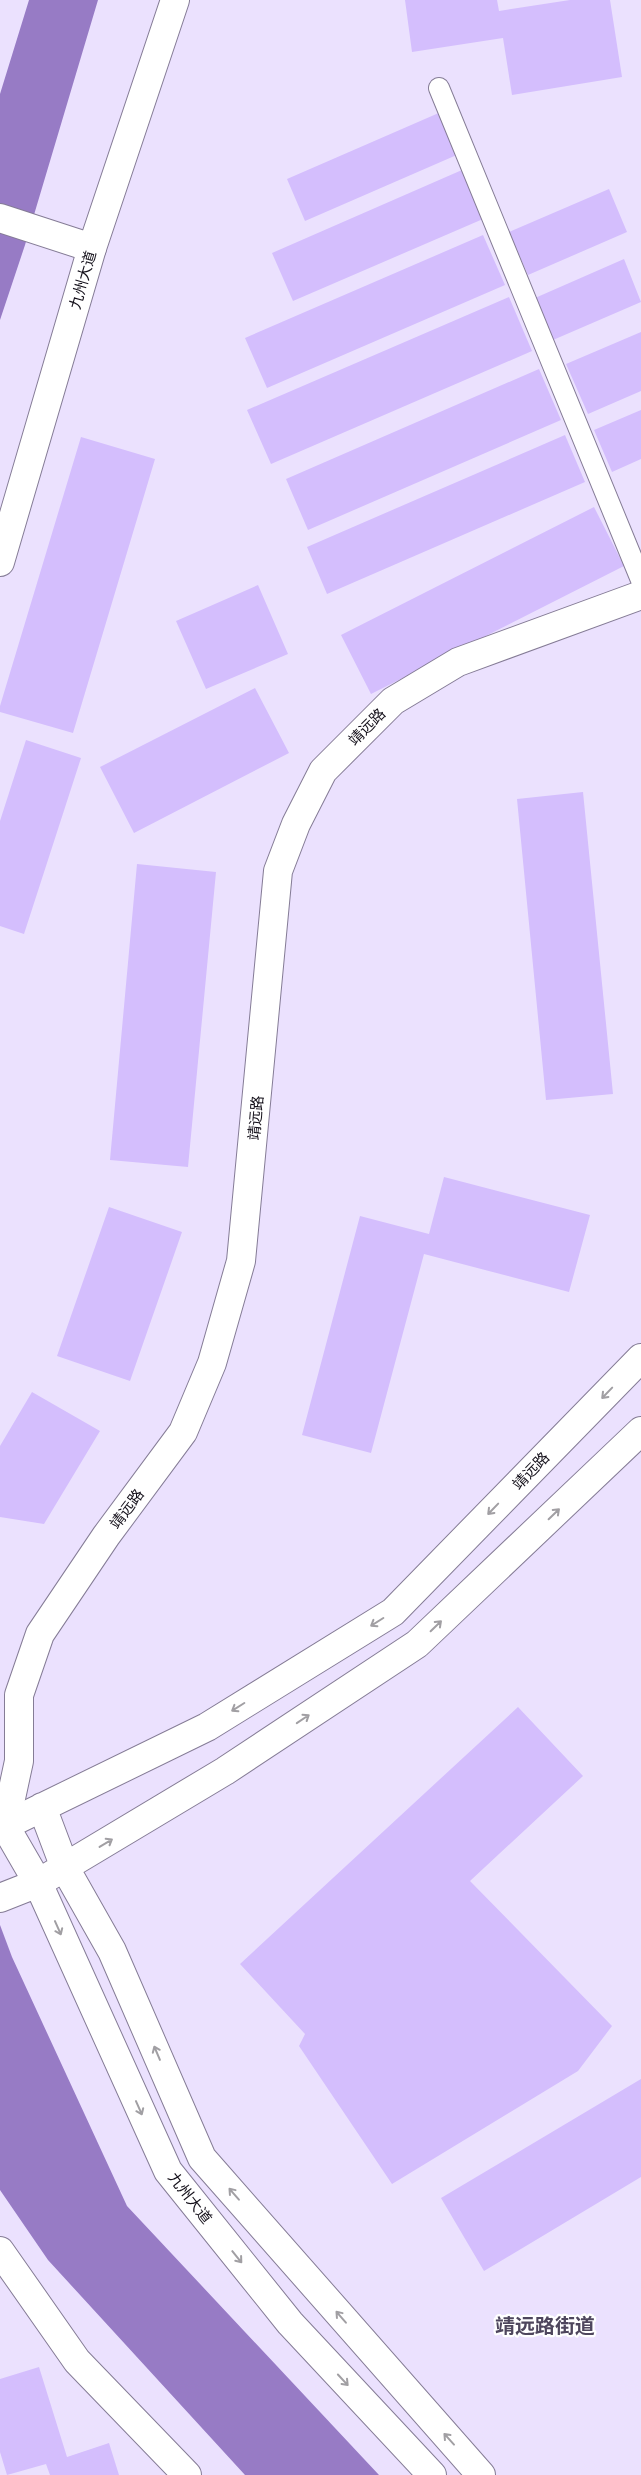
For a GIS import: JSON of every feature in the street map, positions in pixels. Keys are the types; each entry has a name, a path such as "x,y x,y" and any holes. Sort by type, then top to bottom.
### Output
{"main road":[{"name":"九州大道","path":"0,562 92,248 175,0"},
{"path":"0,218 92,248"},
{"name":"靖远路","path":"2,1823 19,1761 19,1695 40,1634 106,1536 184,1432 212,1363 241,1261 278,871 296,824 323,771 393,701 458,662 641,596"},
{"name":"靖远路","path":"2,1823 42,1807 207,1727 393,1612 641,1358"},
{"path":"4,1896 38,1884 225,1771 417,1644 641,1431"},
{"path":"42,1807 65,1868 112,1951 202,2158 481,2475"},
{"name":"九州大道","path":"2,1823 38,1884 168,2171 290,2323 432,2475"},
{"path":"0,2251 77,2361 187,2475"}],"lane":[{"path":"438,88 641,580"}],"shaded area":[{"path":"29,0 98,0 25,245 0,320 0,94"},
{"path":"0,1925 12,1957 127,2206 379,2475 245,2475 48,2260 0,2190"}],"building":[{"path":"405,0 497,0 499,11 570,0 610,0 622,77 512,95 503,38 412,52"},
{"path":"441,112 459,154 305,221 287,179"},
{"path":"462,170 483,219 293,301 272,253"},
{"path":"609,189 627,232 528,275 509,232"},
{"path":"483,235 505,285 267,388 245,338"},
{"path":"624,259 641,302 553,340 535,298"},
{"path":"509,297 532,351 271,464 247,410"},
{"path":"641,332 641,391 588,414 566,364"},
{"path":"539,369 561,420 308,530 286,479"},
{"path":"641,410 641,459 612,472 594,430"},
{"path":"565,435 585,482 327,594 307,547"},
{"path":"81,437 155,459 73,733 0,712 0,706"},
{"path":"594,507 624,566 371,694 341,635"},
{"path":"258,585 288,654 206,689 176,621"},
{"path":"255,688 289,753 134,833 100,767"},
{"path":"26,740 81,758 24,934 0,926 0,821"},
{"path":"583,792 613,1094 546,1100 517,799"},
{"path":"137,864 216,872 188,1167 110,1160"},
{"path":"444,1177 590,1215 569,1292 424,1254 371,1453 302,1435 360,1216 429,1234"},
{"path":"109,1207 182,1232 130,1381 57,1356"},
{"path":"32,1392 100,1431 44,1524 0,1517 0,1446"},
{"path":"518,1707 583,1776 470,1881 612,2026 578,2071 392,2184 299,2046 305,2034 240,1964"},
{"path":"641,2079 641,2177 484,2271 441,2198"},
{"path":"39,2367 67,2457 109,2443 119,2475 50,2475 46,2464 7,2475 0,2452 0,2379"}],"district":[{"name":"靖远路街道","path":"545,2326"}]}
